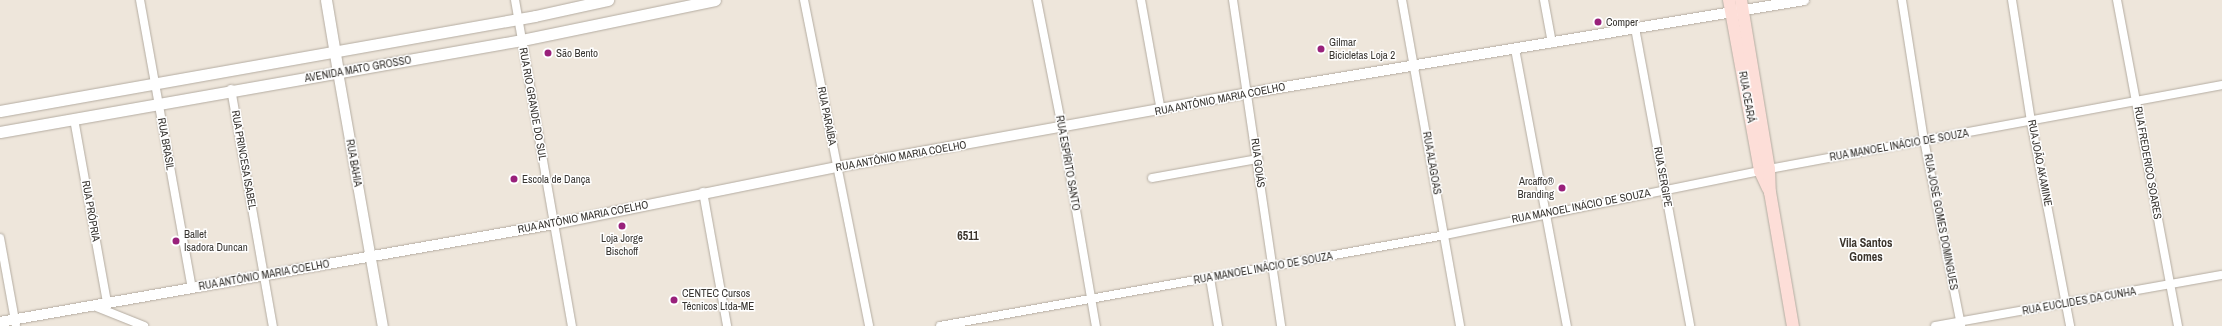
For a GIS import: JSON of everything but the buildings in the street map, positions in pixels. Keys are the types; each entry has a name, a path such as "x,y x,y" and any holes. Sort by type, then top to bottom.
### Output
{"main road":[{"name":"RUA BAHIA","path":"326,0 338,72"},
{"name":"AVENIDA MATO GROSSO","path":"0,111 519,19 608,0"},
{"name":"AVENIDA MATO GROSSO","path":"0,132 158,104 231,89 522,40 700,1 715,0"},
{"name":"RUA CEARÁ","path":"1736,5 1794,326"}],"street":[{"name":"RUA BRASIL","path":"140,0 192,288"},
{"name":"RUA RIO GRANDE DO SUL","path":"515,0 572,326"},
{"name":"RUA PARAÍBA","path":"804,0 869,326"},
{"name":"RUA ESPÍRITO SANTO","path":"1036,0 1062,128 1096,326"},
{"path":"1140,0 1161,111"},
{"name":"RUA GOIÁS","path":"1234,0 1249,93 1271,267 1281,326"},
{"name":"RUA ALAGOAS","path":"1402,0 1415,65 1460,326"},
{"path":"1544,0 1552,43"},
{"name":"RUA ANTÔNIO MARIA COELHO","path":"0,322 15,323 107,303 554,224 703,192 837,167 1161,111 1249,93 1635,28 1736,5 1804,0"},
{"name":"RUA JOSÉ GOMES DOMINGUES","path":"1902,0 1924,140 1960,324"},
{"name":"RUA JOÃO AKAMINE","path":"2012,0 2031,121 2070,326"},
{"name":"RUA FREDERICO SOARES","path":"2117,0 2178,326"},
{"name":"RUA SERGIPE","path":"1635,28 1690,326"},
{"path":"1515,49 1568,326"},
{"name":"RUA BAHIA","path":"338,72 383,326"},
{"name":"RUA MANOEL INÁCIO DE SOUZA","path":"940,326 1445,235 1546,213 1765,170 2222,85"},
{"name":"RUA PRINCESA ISABEL","path":"231,89 273,326"},
{"name":"RUA PRÓPRIA","path":"74,119 107,303"},
{"path":"1152,178 1258,159"},
{"path":"703,192 727,326"},
{"path":"0,238 15,323"},
{"name":"RUA EUCLIDES DA CUNHA","path":"1935,326 1960,324 2222,275"},
{"path":"1210,278 1218,326"},
{"path":"94,306 144,326"}],"place":[{"name":"Comper","path":"1598,22"},
{"name":"Gilmar Bicicletas Loja 2","path":"1321,49"},
{"name":"São Bento","path":"548,53"},
{"name":"Escola de Dança","path":"514,179"},
{"name":"Arcaffo® Branding","path":"1562,188"},
{"name":"Loja Jorge Bischoff","path":"622,226"},
{"name":"Ballet Isadora Duncan","path":"176,241"},
{"name":"CENTEC Cursos Técnicos Ltda-ME","path":"674,300"}],"district":[{"name":"6511","path":"968,237"},
{"name":"Vila Santos Gomes","path":"1866,251"}]}
